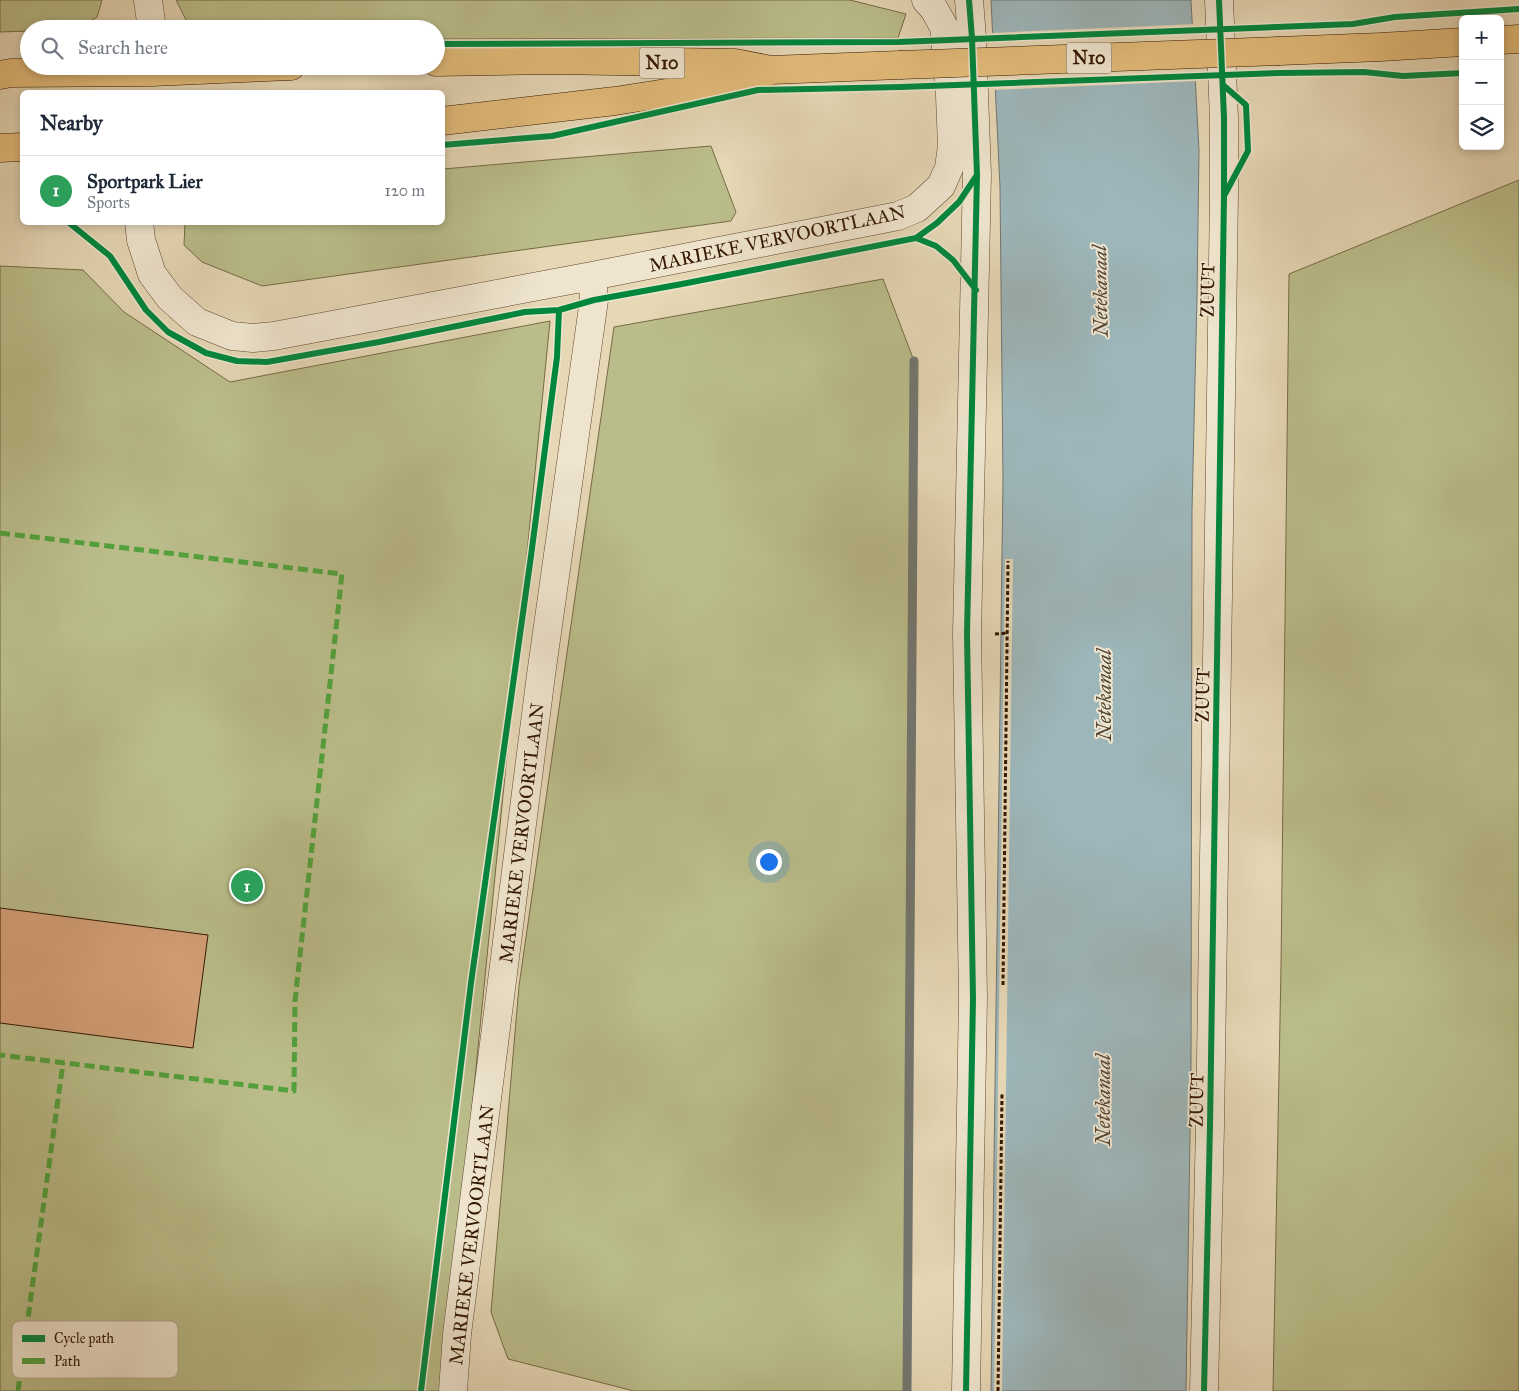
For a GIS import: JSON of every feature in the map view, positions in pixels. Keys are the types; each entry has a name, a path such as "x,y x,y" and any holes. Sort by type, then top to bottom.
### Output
{"main road":[{"path":"1504,40 1519,39"},
{"name":"N10","path":"445,62 552,60 734,63 771,70 1381,47 1459,42"},
{"name":"N10","path":"445,122 616,101 742,81 771,70"},
{"path":"0,75 20,73"},
{"path":"0,148 20,147"}],"street":[{"path":"148,0 151,20"},
{"name":"MARIEKE VERVOORTLAAN","path":"139,225 141,240 152,274 170,298 197,322 232,336 253,338 274,336 592,276 898,216 917,208 941,186 949,168 952,146 944,27 934,9 926,0"},
{"path":"966,1391 973,998 967,634 977,175 969,0"},
{"name":"ZUUT","path":"1204,1391 1210,1126 1224,196 1224,118 1219,0"},
{"name":"MARIEKE VERVOORTLAAN","path":"453,1391 457,1334 541,675 594,300 592,276"}],"path":[{"path":"1003,992 1008,561"},
{"path":"998,1391 1002,1092"}],"green space":[{"path":"0,0 102,0 97,17 92,20 20,20 20,31 0,32"},
{"path":"176,0 850,0 906,14 898,38 445,39 445,20 186,20"},
{"path":"711,146 736,212 731,221 262,286 202,262 184,245 185,225 445,225 445,169"},
{"path":"1519,180 1519,1391 1273,1391 1281,967 1289,274"},
{"path":"0,266 83,270 124,312 230,382 550,321 444,1391 0,1391"},
{"path":"883,279 914,361 907,1391 634,1391 508,1359 491,1312 519,986 614,327"}],"water":[{"name":"Netekanaal","path":"991,0 1191,0 1199,150 1192,510 1191,1073 1186,1391 991,1391 1003,479 1000,187"}],"pier":[{"path":"1195,24 1198,81 993,90 990,33"},
{"path":"1005,559 1013,559 1002,1391 994,1391"}],"building":[{"path":"0,908 208,935 193,1048 0,1023"}],"waterway":[{"path":"907,1391 914,361"}],"marked path":[{"path":"0,533 342,574 295,1001 294,1091 0,1055"},
{"path":"28,1321 63,1063"},
{"path":"18,1391 20,1378"}],"cycle path":[{"path":"966,1391 973,998 967,634 977,175 969,0"},
{"path":"1204,1391 1210,1126 1224,196 1224,118 1219,0"},
{"path":"445,44 899,42 1353,24 1395,17 1519,9"},
{"path":"445,145 552,136 758,90 901,87 1280,73 1364,72 1403,76 1459,73"},
{"path":"1223,85 1246,105 1248,151 1225,194"},
{"path":"72,225 110,256 146,310 168,332 206,353 237,361 267,362 379,342 525,312 559,310 594,300 916,238 937,223 959,202 977,175"},
{"path":"916,238 936,246 953,260 976,290"},
{"path":"421,1391 471,983 557,357 559,310"}],"place":[{"name":"Sportpark Lier","path":"247,886"}]}
